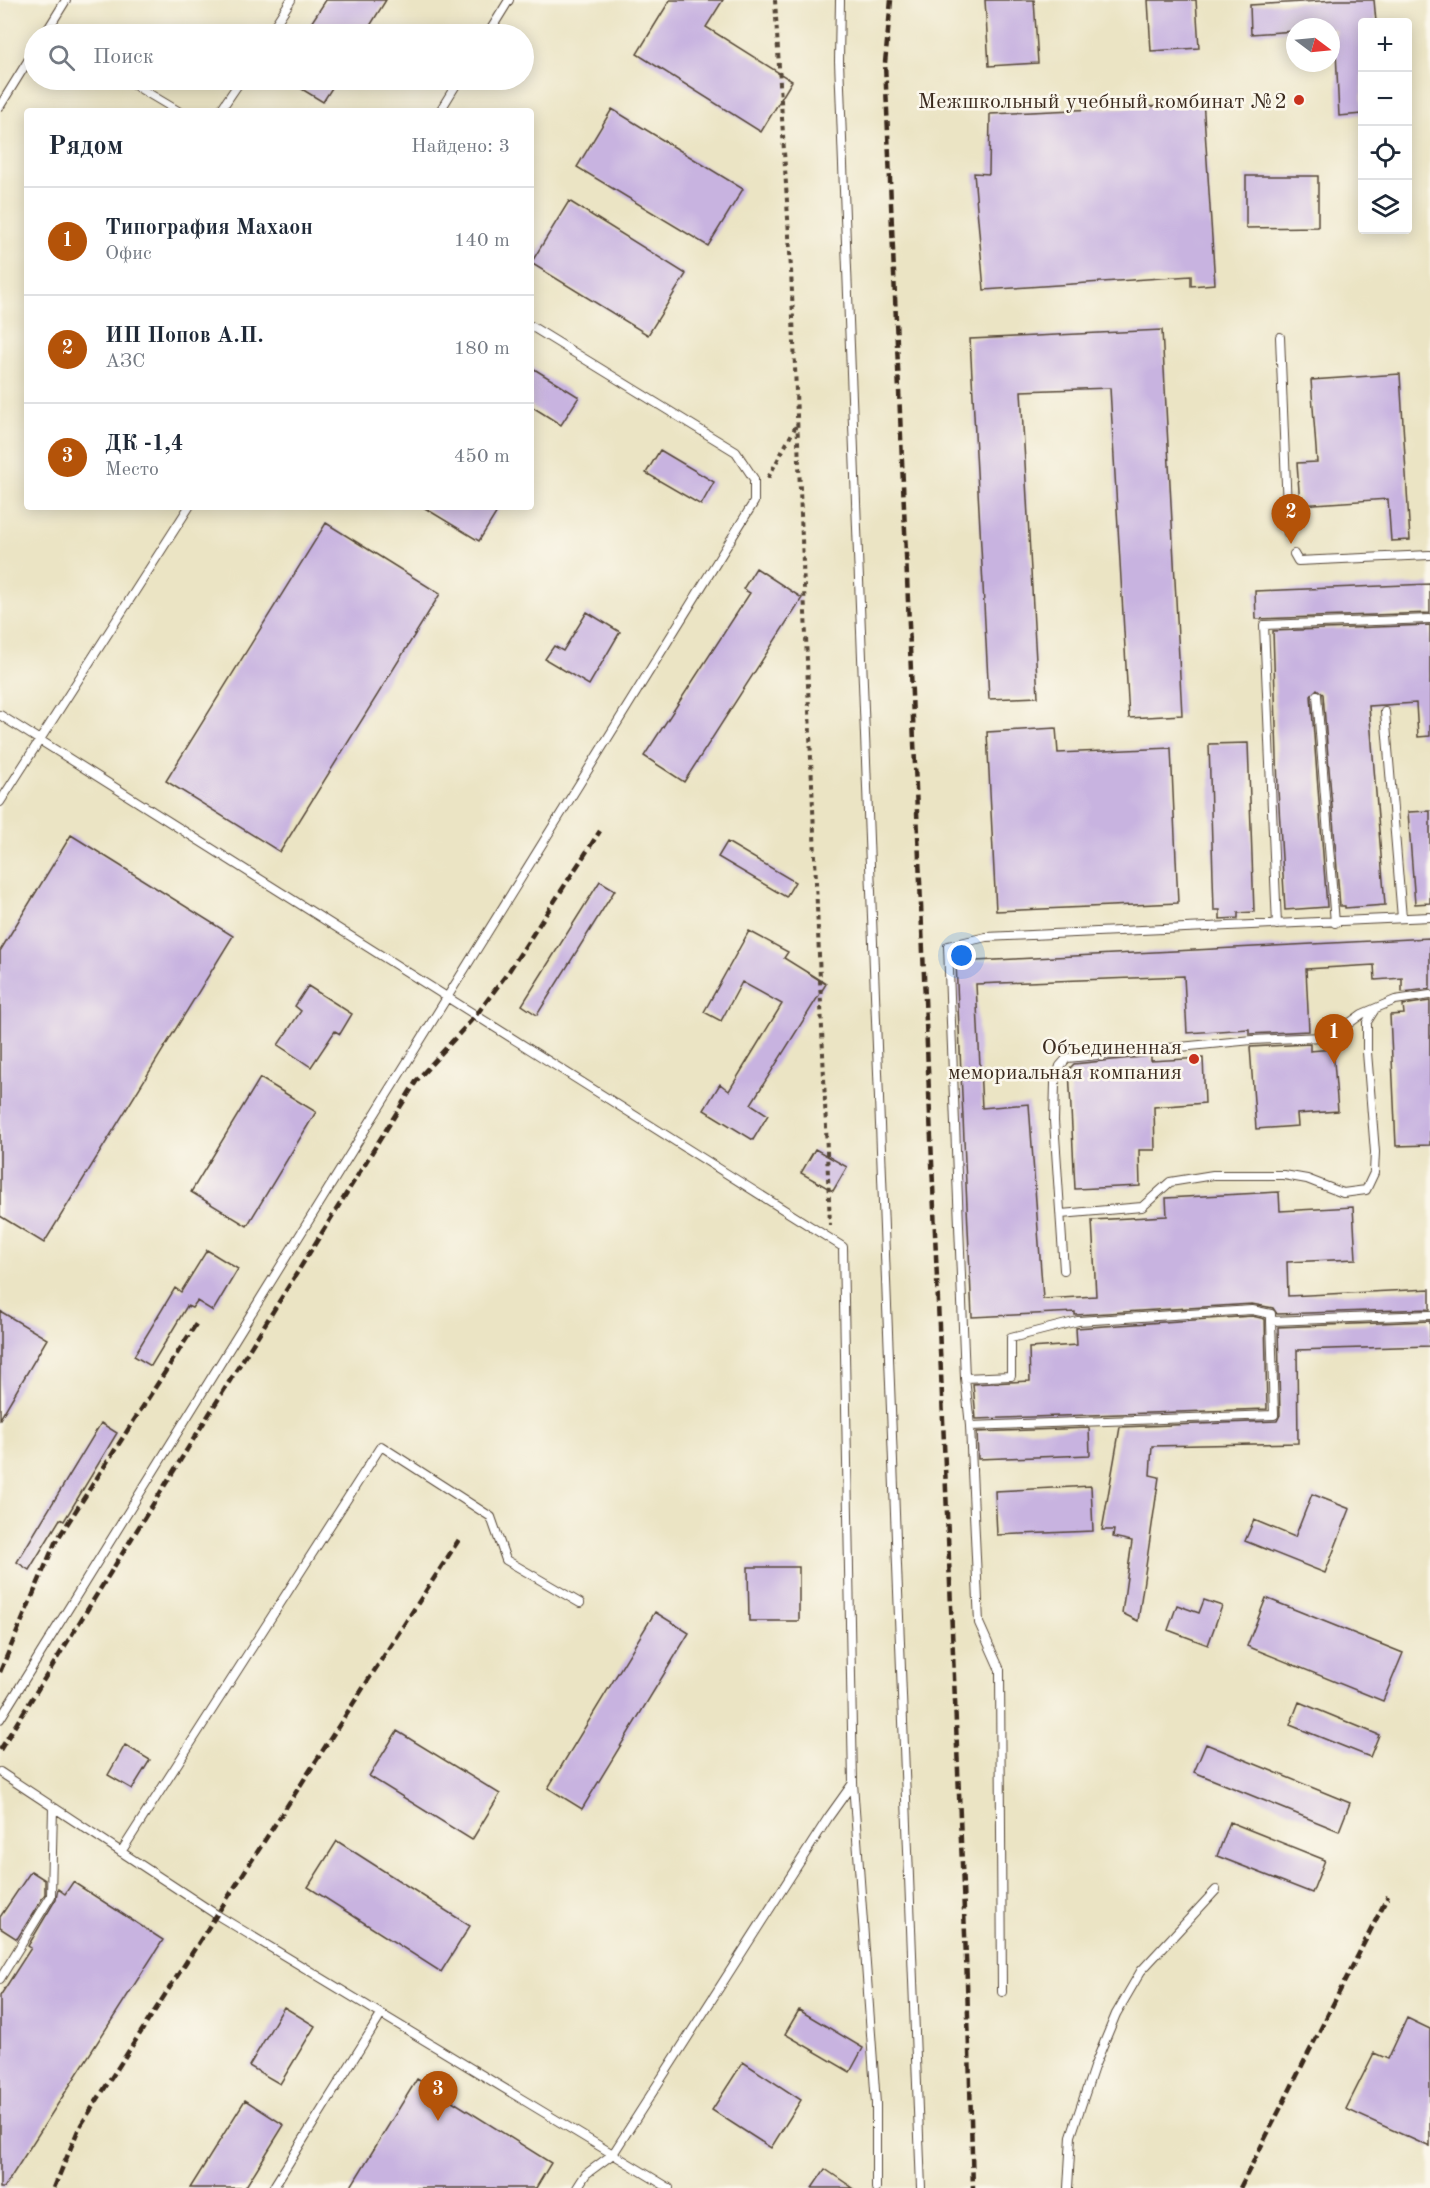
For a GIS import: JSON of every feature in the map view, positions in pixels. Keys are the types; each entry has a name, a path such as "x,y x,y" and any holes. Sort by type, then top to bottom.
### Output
{"lane":[{"path":"53,24 66,0"},
{"path":"275,24 291,0"},
{"path":"494,24 509,0"},
{"path":"840,0 843,156 921,2188"},
{"path":"0,106 24,67"},
{"path":"143,90 173,108"},
{"path":"222,108 234,90"},
{"path":"442,108 453,90"},
{"path":"0,1719 754,502 754,479 736,452 534,328"},
{"path":"1280,337 1288,533"},
{"path":"0,802 187,510"},
{"path":"1294,554 1298,561 1430,555"},
{"path":"1276,925 1264,625 1430,619"},
{"path":"1317,695 1335,923"},
{"path":"1385,711 1402,918"},
{"path":"0,716 843,1247 853,1783 876,2104 876,2188"},
{"path":"1002,1992 1000,1670 980,1623 970,1426 965,1378 948,946 986,937 1430,917"},
{"path":"1064,1269 1054,1121 1055,1083 1060,1066 1067,1058 1252,1040 1323,1037 1337,1032 1362,1014 1375,1008 1406,998 1430,994"},
{"path":"1060,1214 1142,1207 1170,1182 1213,1175 1284,1175 1307,1179 1343,1193 1366,1190 1374,1173 1375,1162 1366,1052 1368,1022 1375,1008"},
{"path":"965,1378 1011,1376 1011,1338 1078,1321 1252,1310 1271,1314 1274,1415 970,1426"},
{"path":"1271,1321 1430,1315"},
{"path":"121,1852 381,1446 491,1517 506,1560 580,1603"},
{"path":"0,1772 216,1915 669,2188"},
{"path":"577,2188 586,2174 613,2154 828,1818 853,1783"},
{"path":"0,1979 51,1896 53,1807"},
{"path":"1068,2188 1071,2136 1094,2067 1116,2014 1141,1971 1216,1890"},
{"path":"273,2188 381,2015"}],"path":[{"path":"775,0 798,422 830,1228 843,1247"},
{"path":"754,502 798,422"}],"building":[{"path":"326,0 386,0 371,24 310,24"},
{"path":"670,0 723,0 706,27 792,81 761,132 637,54"},
{"path":"985,0 1034,0 1038,63 989,66"},
{"path":"1148,0 1196,0 1199,48 1151,51"},
{"path":"1374,0 1376,18 1358,18 1358,114 1339,116 1337,72 1340,72 1340,18 1286,18 1286,32 1251,34 1250,5"},
{"path":"303,90 331,90 323,102"},
{"path":"1203,99 1215,284 1191,286 1191,276 984,290 974,173 989,174 990,114 1184,105 1185,100"},
{"path":"612,109 743,189 708,246 577,167"},
{"path":"1246,176 1318,176 1318,227 1246,228"},
{"path":"569,201 686,274 648,335 534,265 534,258"},
{"path":"1162,330 1182,715 1129,718 1110,388 1021,391 1038,697 989,699 970,339"},
{"path":"534,369 579,397 561,425 534,408"},
{"path":"1400,374 1410,540 1391,541 1388,499 1300,505 1297,463 1317,462 1311,380"},
{"path":"660,450 714,482 701,505 646,473"},
{"path":"428,510 498,510 479,541"},
{"path":"326,523 440,594 280,852 166,781"},
{"path":"756,568 802,598 684,782 644,756 750,593 743,589"},
{"path":"1430,584 1430,613 1256,619 1255,591"},
{"path":"587,612 620,632 589,685 545,659 554,646 563,651"},
{"path":"1430,625 1430,736 1418,737 1416,703 1369,706 1385,905 1345,908 1345,906 1340,906 1323,694 1317,689 1311,696 1327,907 1285,910 1278,790 1273,631"},
{"path":"1056,728 1058,753 1171,748 1178,903 996,911 987,732"},
{"path":"1248,743 1254,912 1238,913 1238,918 1220,919 1220,910 1214,910 1209,744"},
{"path":"1430,811 1430,903 1415,904 1408,812"},
{"path":"71,835 233,936 44,1243 0,1216 0,951"},
{"path":"727,842 795,882 786,897 718,857"},
{"path":"600,881 615,890 537,1015 522,1005"},
{"path":"749,931 788,952 784,958 826,984 751,1104 768,1115 753,1140 704,1110 720,1084 729,1091 782,1004 742,982 721,1021 704,1012"},
{"path":"1430,938 1430,989 1402,992 1402,978 1375,980 1374,965 1306,969 1309,1031 1249,1034 1249,1029 1187,1033 1184,976 976,984 982,1108 1029,1104 1043,1299 1096,1296 1092,1220 1167,1216 1166,1198 1279,1192 1280,1211 1353,1207 1356,1259 1287,1262 1288,1296 1430,1289 1430,1309 1277,1314 1273,1308 1252,1304 1075,1315 1075,1312 972,1317 956,962"},
{"path":"308,986 352,1014 340,1034 335,1031 311,1067 278,1045 301,1011 295,1006"},
{"path":"1430,1001 1430,1145 1396,1146 1390,1015 1404,1014 1403,1005"},
{"path":"1310,1044 1310,1051 1333,1049 1338,1111 1297,1114 1298,1126 1256,1129 1250,1047"},
{"path":"1151,1056 1151,1061 1203,1058 1205,1103 1154,1107 1155,1150 1139,1150 1140,1186 1075,1189 1069,1069 1074,1064"},
{"path":"260,1078 316,1112 247,1226 191,1192"},
{"path":"815,1149 847,1167 833,1191 801,1173"},
{"path":"207,1250 238,1269 213,1311 197,1301 192,1308 187,1306 151,1366 134,1356 175,1288 181,1292"},
{"path":"0,1311 47,1339 0,1419"},
{"path":"1252,1316 1265,1319 1267,1409 976,1419 973,1384 1030,1381 1029,1348 1077,1345 1076,1328"},
{"path":"1430,1321 1430,1346 1297,1350 1298,1443 1152,1446 1150,1475 1159,1477 1138,1621 1122,1613 1132,1541 1113,1537 1114,1530 1102,1530 1120,1427 1277,1421 1280,1415 1278,1327"},
{"path":"101,1423 117,1433 64,1521 60,1519 29,1570 17,1562"},
{"path":"1089,1428 1090,1455 978,1459 977,1432"},
{"path":"1091,1486 1093,1531 997,1535 995,1491"},
{"path":"1312,1494 1350,1509 1325,1573 1245,1541 1254,1520 1295,1537"},
{"path":"748,1567 799,1567 799,1621 749,1621"},
{"path":"1266,1598 1403,1653 1383,1701 1247,1646"},
{"path":"1204,1600 1222,1606 1208,1645 1168,1630 1177,1605 1199,1613"},
{"path":"655,1612 689,1633 582,1809 548,1788"},
{"path":"1299,1702 1379,1735 1370,1757 1290,1725"},
{"path":"397,1731 500,1794 472,1840 369,1776"},
{"path":"1206,1744 1350,1803 1339,1831 1194,1772"},
{"path":"125,1745 150,1760 132,1789 108,1775"},
{"path":"1230,1822 1325,1860 1312,1893 1217,1856"},
{"path":"337,1841 470,1926 441,1972 308,1887"},
{"path":"31,1871 45,1880 45,1894 17,1939 0,1928 0,1917"},
{"path":"73,1882 163,1940 4,2188 0,2188 0,1996 31,1948 28,1946 56,1899 58,1889 65,1894"},
{"path":"284,2007 315,2026 280,2084 249,2066"},
{"path":"799,2010 863,2048 850,2072 785,2034"},
{"path":"1407,2018 1430,2029 1430,2147 1346,2109 1374,2053 1388,2059"},
{"path":"743,2062 801,2100 771,2148 712,2110"},
{"path":"417,2079 551,2163 536,2188 350,2188"},
{"path":"245,2100 284,2125 245,2188 190,2188"},
{"path":"825,2169 853,2188 812,2188"}],"railway":[{"path":"891,0 885,63 967,1981 973,2188"},
{"path":"0,1750 417,1080 477,1014 509,971 600,831"},
{"path":"0,1672 55,1543 196,1324"},
{"path":"54,2188 79,2128 460,1538"},
{"path":"1240,2188 1388,1896"}],"place":[{"name":"Межшкольный учебный комбинат №2","path":"1299,100"},
{"name":"ИП Попов А.П.","path":"1291,544"},
{"name":"Объединенная мемориальная компания","path":"1194,1059"},
{"name":"Типография Махаон","path":"1334,1064"},
{"name":"ДК -1,4","path":"438,2121"}]}
